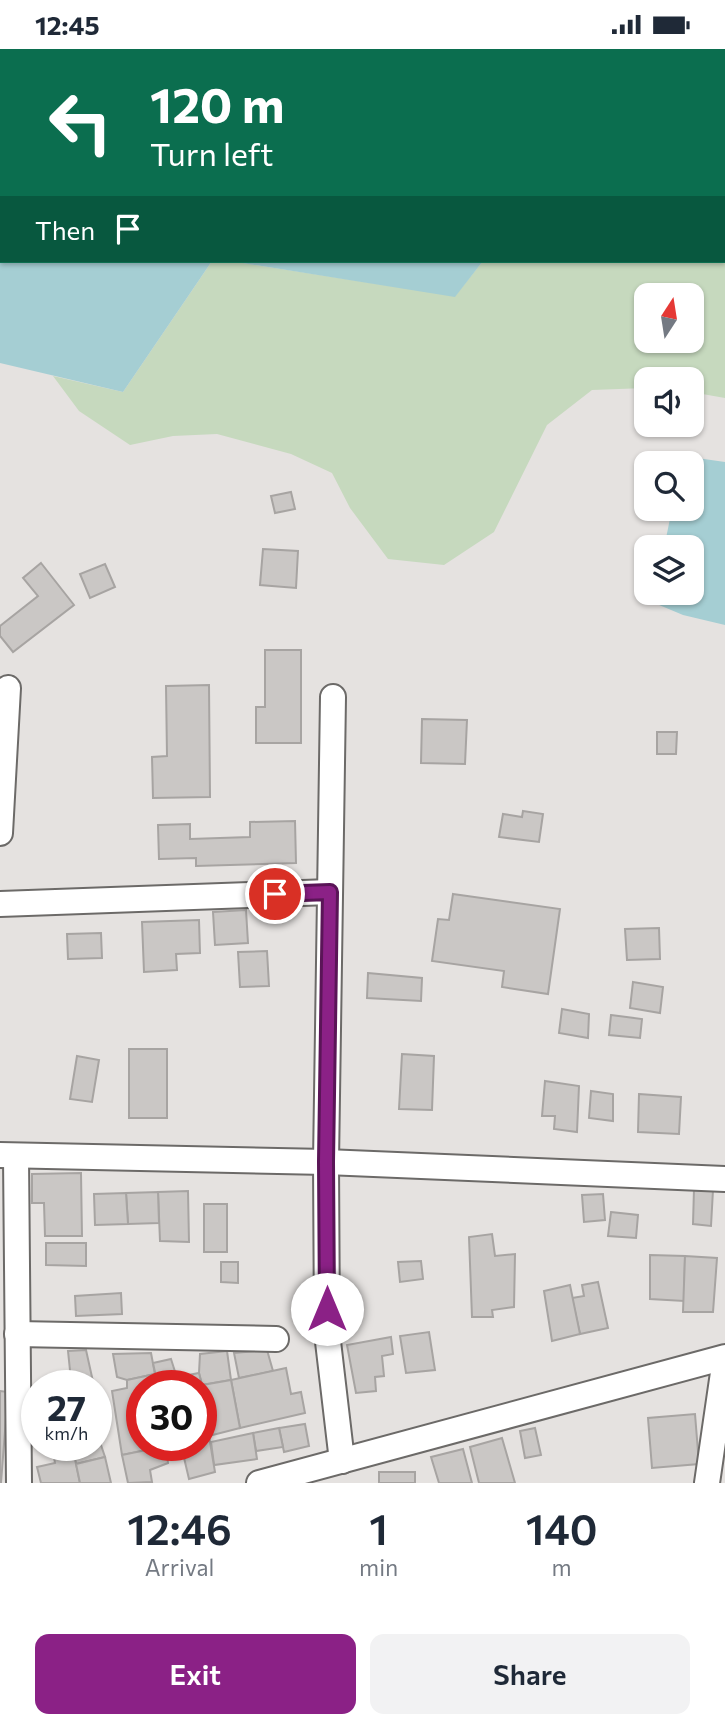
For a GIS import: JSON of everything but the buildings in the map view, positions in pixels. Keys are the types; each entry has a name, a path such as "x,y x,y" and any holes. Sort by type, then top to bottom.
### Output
{"street":[{"path":"0,833 8,688"},
{"path":"333,697 326,1162 327,1333 342,1461"},
{"path":"0,904 330,892"},
{"path":"19,1483 17,1334 8,1156 326,1162 725,1179"},
{"path":"17,1334 276,1339"},
{"path":"259,1483 725,1358 707,1483"}],"green space":[{"path":"211,263 243,263 455,296 481,263 725,263 725,398 704,394 704,367 634,367 634,388 592,390 547,425 494,532 444,565 388,559 350,508 332,473 291,454 217,434 173,436 130,445 79,411 53,376 123,392"}],"water":[{"path":"0,263 211,263 123,392 0,363"},
{"path":"242,263 481,263 455,297"},
{"path":"704,459 725,462 725,625 683,615 659,605 704,605 704,535 667,535 670,521 704,521"}],"route":[{"path":"275,894 330,892 327,1309"}]}
